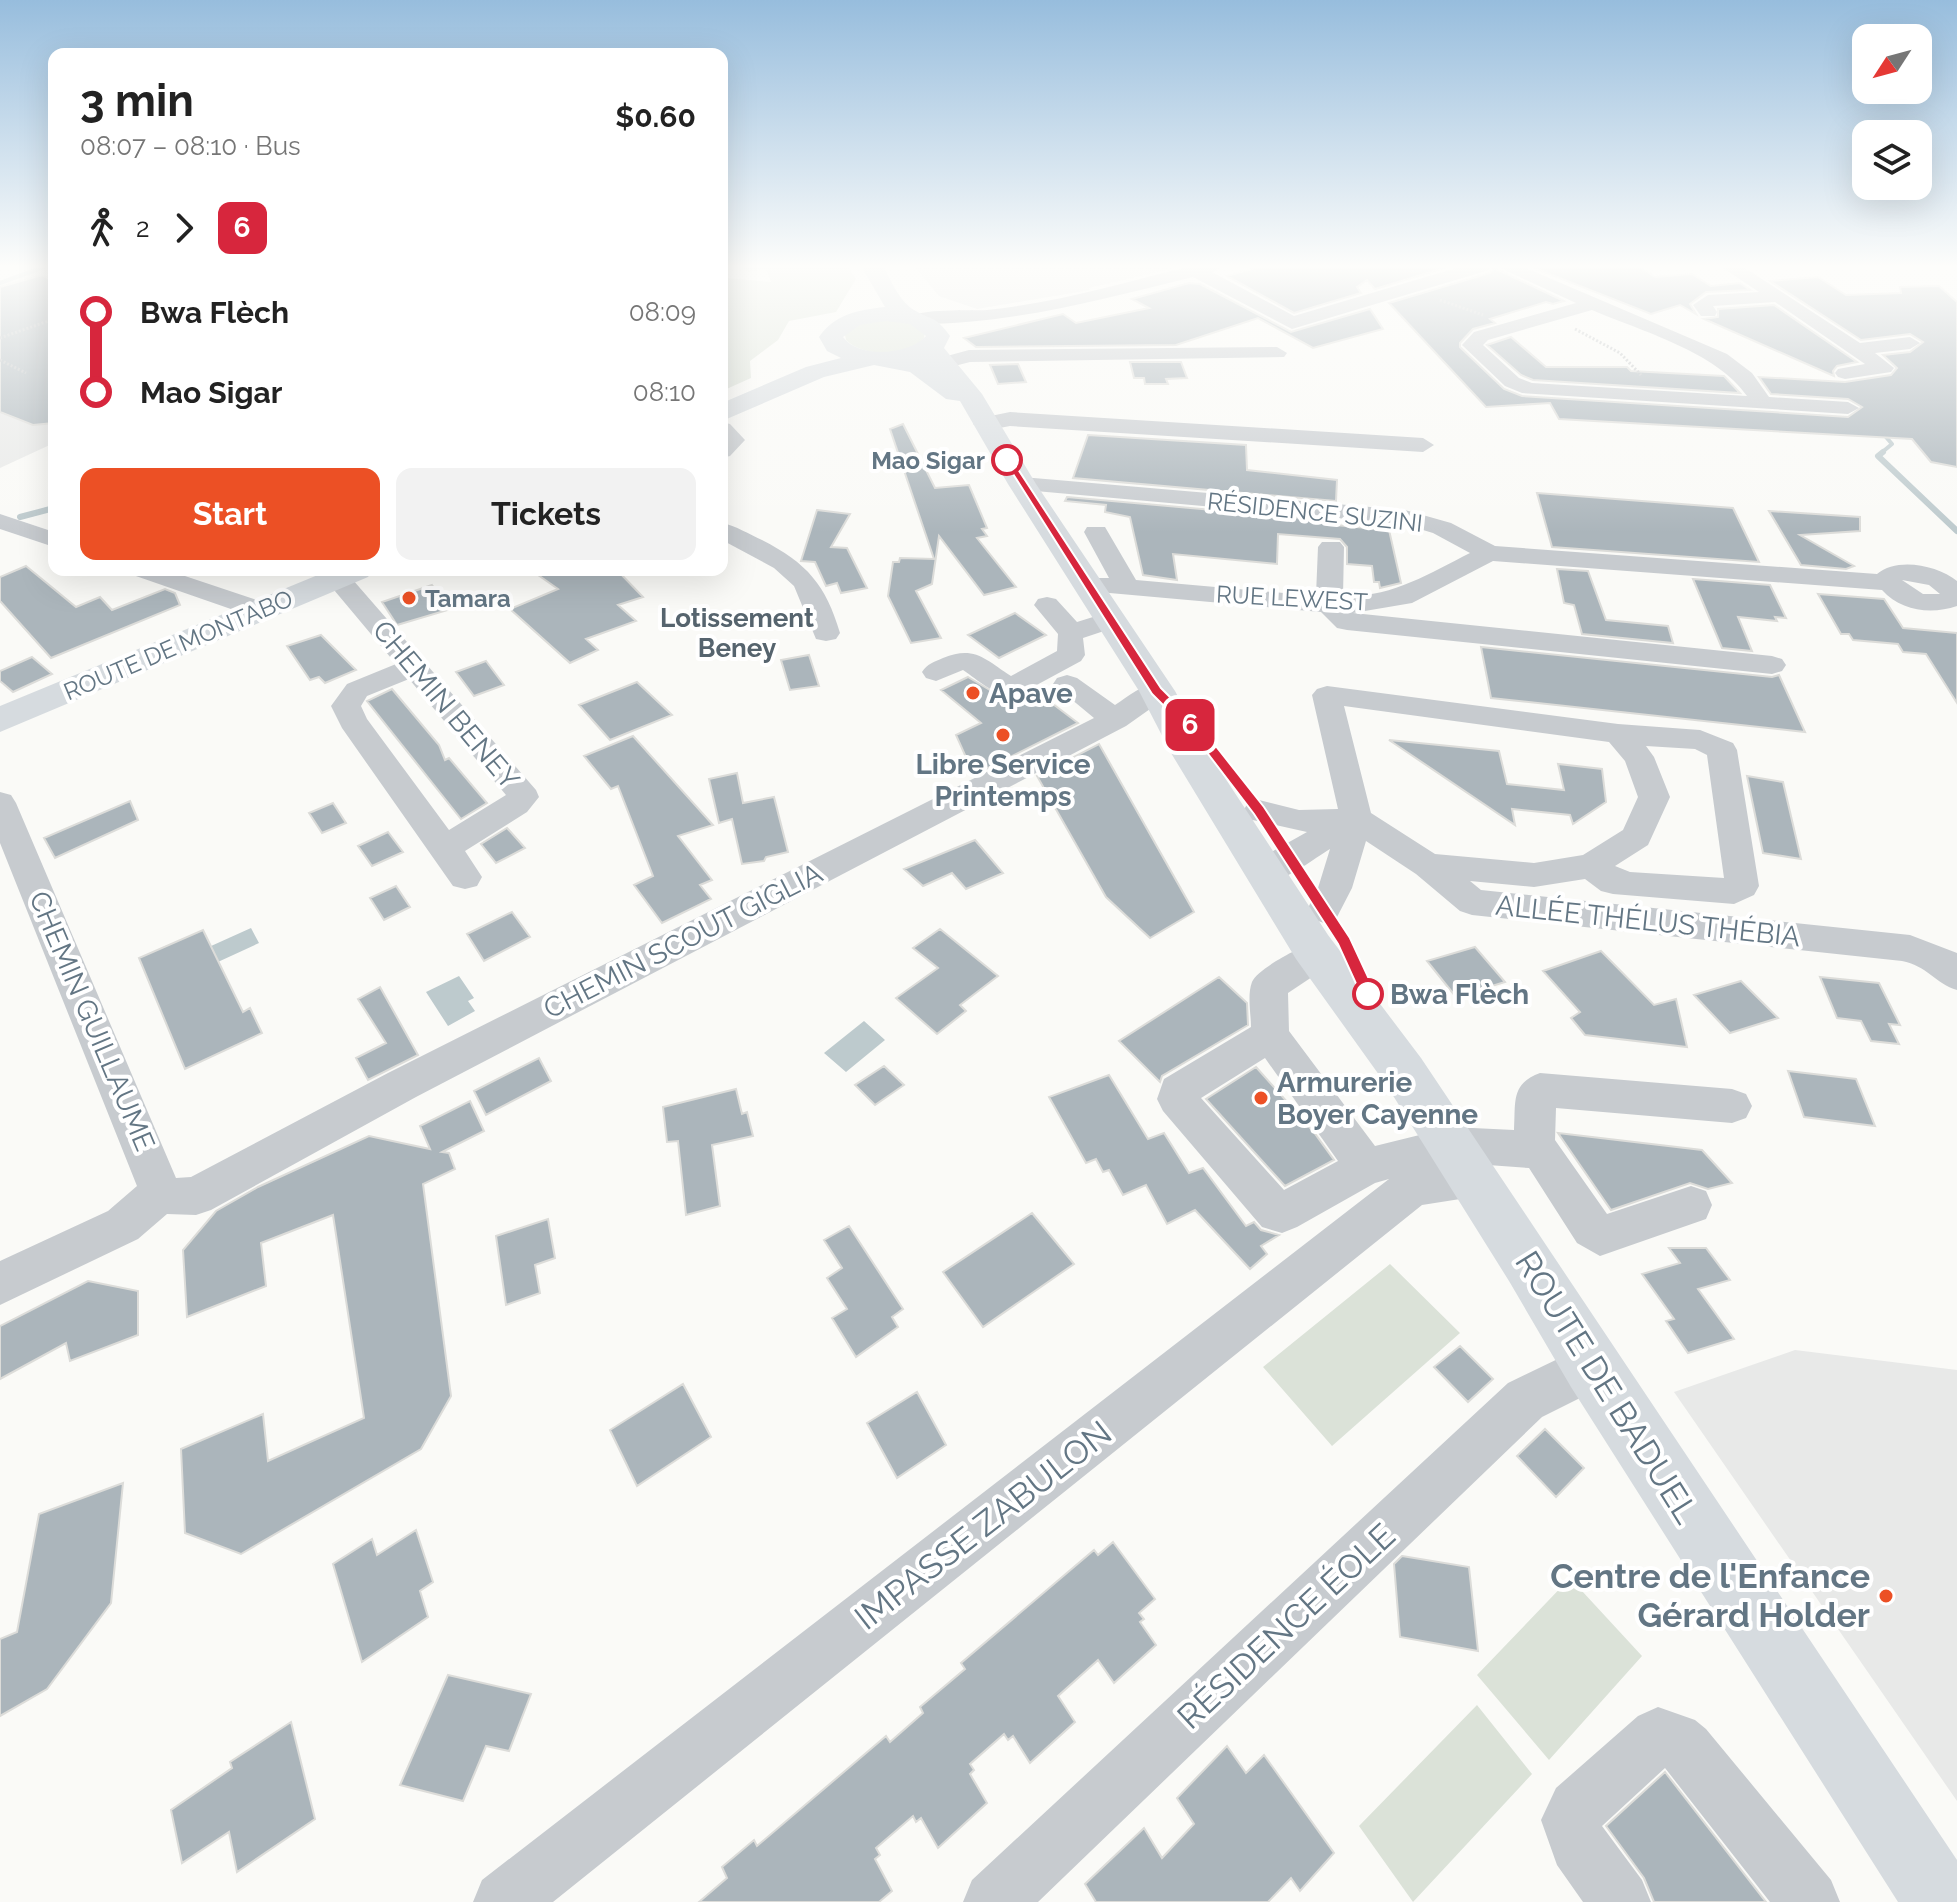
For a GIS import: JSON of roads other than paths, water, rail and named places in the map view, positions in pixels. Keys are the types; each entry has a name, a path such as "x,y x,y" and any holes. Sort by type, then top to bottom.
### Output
{"main road":[{"path":"774,390 820,355"},
{"name":"ROUTE DE BADUEL","path":"861,355 923,370 952,391 984,424"},
{"path":"728,410 830,367 899,355"},
{"name":"ROUTE DE BADUEL","path":"944,355 1085,584 1157,691 1190,753 1277,865 1324,910 1344,942 1404,1072"},
{"name":"ROUTE DE MONTABO","path":"0,720 342,576"},
{"name":"ROUTE DE BADUEL","path":"1157,691 1199,734 1259,811 1277,865 1317,955 1404,1072 1591,1367 1941,1902"}],"street":[{"path":"965,355 1096,355"},
{"path":"1483,355 1512,382 1529,389 1848,408"},
{"path":"1713,355 1745,377 1763,403"},
{"path":"1845,373 1884,370 1863,355"},
{"path":"984,424 1010,419 1423,445"},
{"name":"RÉSIDENCE SUZINI","path":"1022,484 1405,517 1442,528 1489,553 1888,583"},
{"path":"0,521 48,538"},
{"path":"1096,532 1127,588"},
{"path":"728,533 783,563 805,582 813,593 826,633"},
{"path":"1331,547 1314,609 1347,622 1772,665"},
{"name":"RUE LEWEST","path":"1085,584 1248,606 1314,609 1375,604 1403,597 1489,553"},
{"path":"160,576 260,610"},
{"name":"CHEMIN BENEY","path":"348,576 415,666 523,797 445,848"},
{"path":"1047,605 1072,633"},
{"path":"936,672 965,659 1010,688 1071,655 1069,637 1072,633 1109,620"},
{"path":"415,666 357,690 346,706 353,721 465,877"},
{"path":"1067,684 1115,719"},
{"name":"CHEMIN SCOUT GIGLIA","path":"161,1192 185,1198 209,1189 402,1085 1115,719 1157,691"},
{"path":"1324,910 1335,888 1356,819 1327,695 1618,734 1700,740 1722,750 1742,886 1734,891 1613,882 1591,866"},
{"path":"1428,865 1534,875 1591,866 1636,837 1654,797 1639,757 1618,734"},
{"name":"CHEMIN GUILLAUME","path":"0,803 161,1192"},
{"path":"1259,811 1299,821 1356,819"},
{"path":"1277,865 1356,819"},
{"name":"ALLÉE THÉLUS THÉBIA","path":"1356,819 1428,865 1472,902 1902,947 1933,957 1949,966 1957,976"},
{"path":"1317,955 1269,986 1270,1035 1366,1167"},
{"path":"1270,1035 1178,1091 1177,1099 1277,1213 1366,1167 1462,1162 1534,1149 1544,1155 1592,1229 1600,1236 1691,1205"},
{"path":"1534,1149 1536,1094 1540,1090 1732,1106"},
{"name":"IMPASSE ZABULON","path":"504,1902 1412,1187 1462,1162"},
{"path":"0,1284 123,1225 161,1192"},
{"name":"RÉSIDENCE ÉOLE","path":"994,1902 1525,1400 1591,1367"},
{"path":"1620,1902 1578,1844 1571,1820 1577,1809 1658,1736 1675,1740 1686,1749 1809,1902"}],"waterway":[{"path":"1880,430 1892,444 1880,454"},
{"path":"1883,452 1878,456 1957,531"},
{"path":"20,517 48,510"}],"place":[{"name":"Mao Sigar","path":"1007,460"},
{"name":"Tamara","path":"409,598"},
{"name":"Apave","path":"973,693"},
{"name":"Libre Service Printemps","path":"1003,735"},
{"name":"Bwa Flèch","path":"1368,994"},
{"name":"Armurerie Boyer Cayenne","path":"1261,1098"},
{"name":"Centre de l'Enfance Gérard Holder","path":"1886,1596"}],"district":[{"name":"Lotissement Beney","path":"737,633"}]}
